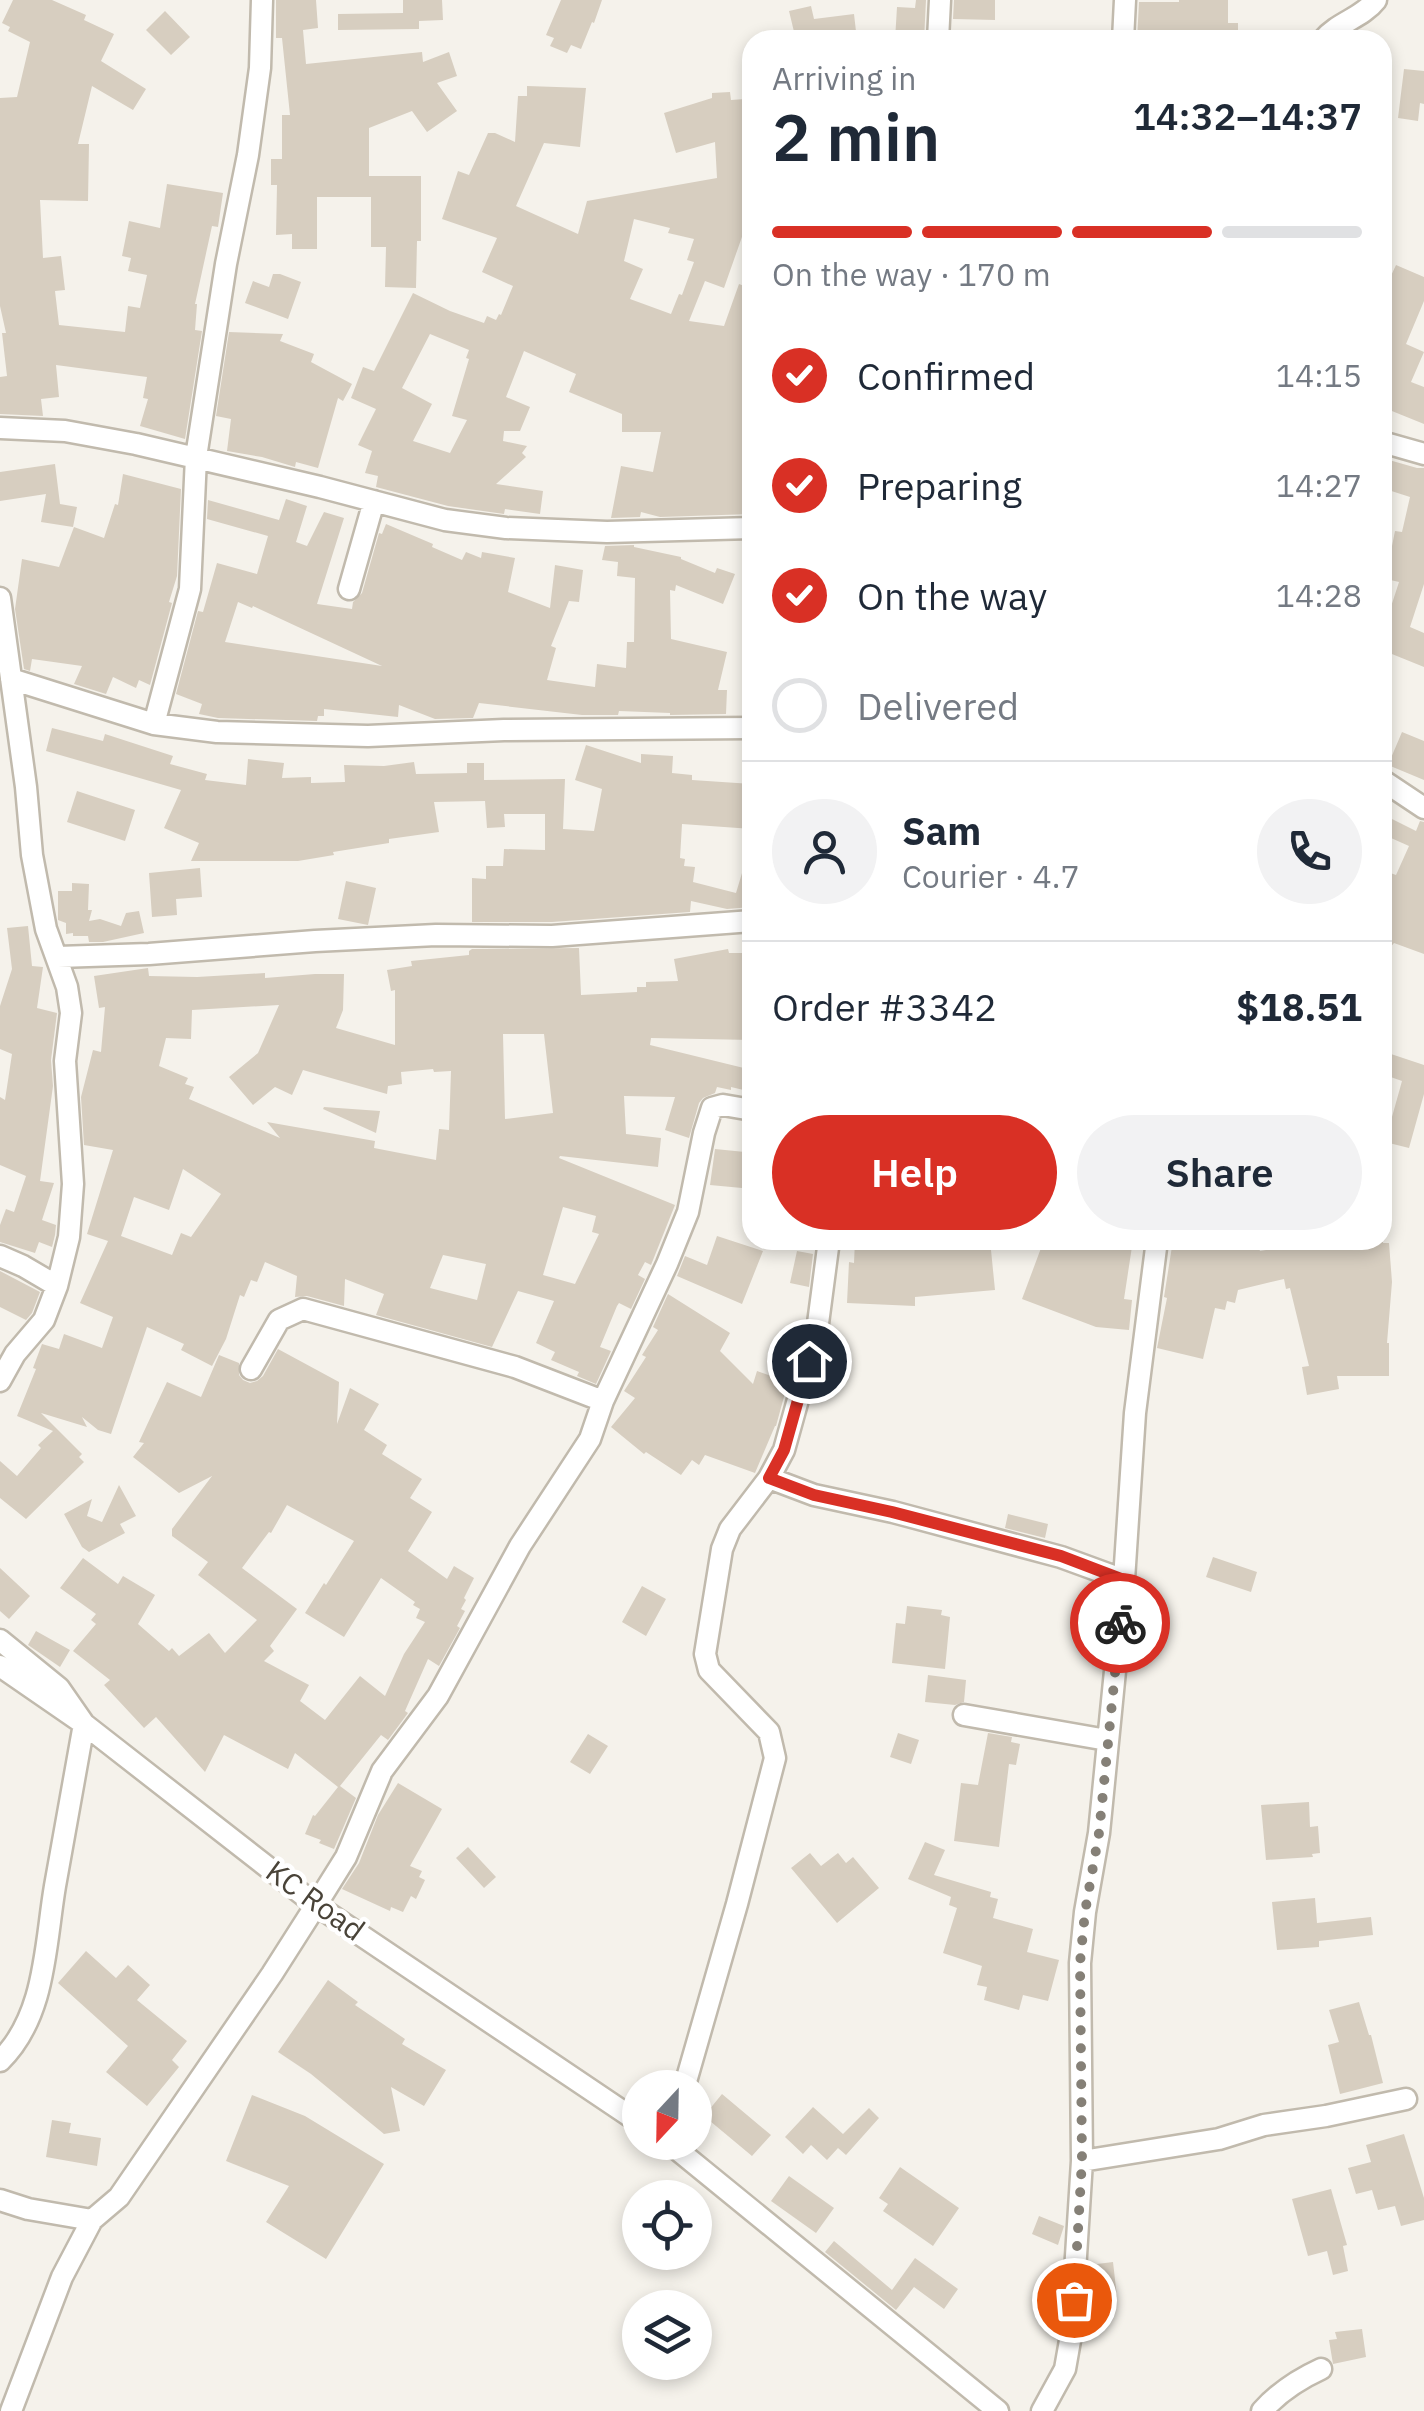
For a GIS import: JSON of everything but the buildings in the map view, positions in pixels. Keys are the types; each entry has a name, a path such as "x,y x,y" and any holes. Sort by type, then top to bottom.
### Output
{"street":[{"path":"154,724 190,588 196,457 223,280 248,155 260,68 262,0"},
{"path":"938,30 940,0"},
{"path":"1124,30 1125,0"},
{"path":"1332,30 1370,8 1376,0"},
{"path":"0,428 65,431 196,457 445,520 506,528 607,532 742,528"},
{"path":"1392,445 1424,454"},
{"path":"349,589 374,502"},
{"path":"0,598 32,855 46,929 67,987 71,1013 65,1061 73,1184 69,1237 57,1286 44,1320 15,1354 0,1381"},
{"path":"11,679 154,724 217,732 368,736 504,730 742,728"},
{"path":"1392,787 1424,808"},
{"path":"58,957 436,935 552,936 742,922"},
{"path":"11,2411 62,2277 92,2220 119,2197 316,1905 346,1857 382,1771 438,1696 520,1546 590,1439 603,1400 688,1212 712,1108 742,1109"},
{"path":"688,2070 775,1758 769,1732 709,1670 705,1654 722,1549 730,1528 769,1478 784,1450 817,1331 828,1250"},
{"path":"1042,2411 1065,2369 1069,2353 1082,2160 1080,1963 1099,1833 1124,1580 1135,1413 1156,1250"},
{"path":"0,1256 57,1286"},
{"path":"250,1369 279,1320 303,1309 514,1366 603,1400"},
{"path":"769,1478 814,1495 1061,1556 1124,1580"},
{"path":"0,1640 59,1688 84,1724 43,1978 28,2021 0,2062"},
{"name":"KC Road","path":"0,1666 84,1724 316,1905 622,2111"},
{"path":"964,1714 1108,1740"},
{"path":"1082,2160 1219,2139 1264,2125 1406,2099"},
{"path":"690,2160 998,2411"},
{"path":"0,2200 92,2220"},
{"path":"1262,2411 1287,2387 1321,2369"}],"way so far":[{"path":"1074,2300 1082,2160 1080,1963 1099,1833 1120,1623"}],"route":[{"path":"809,1361 784,1450 769,1478 814,1495 1061,1556 1124,1580 1120,1623"}]}
